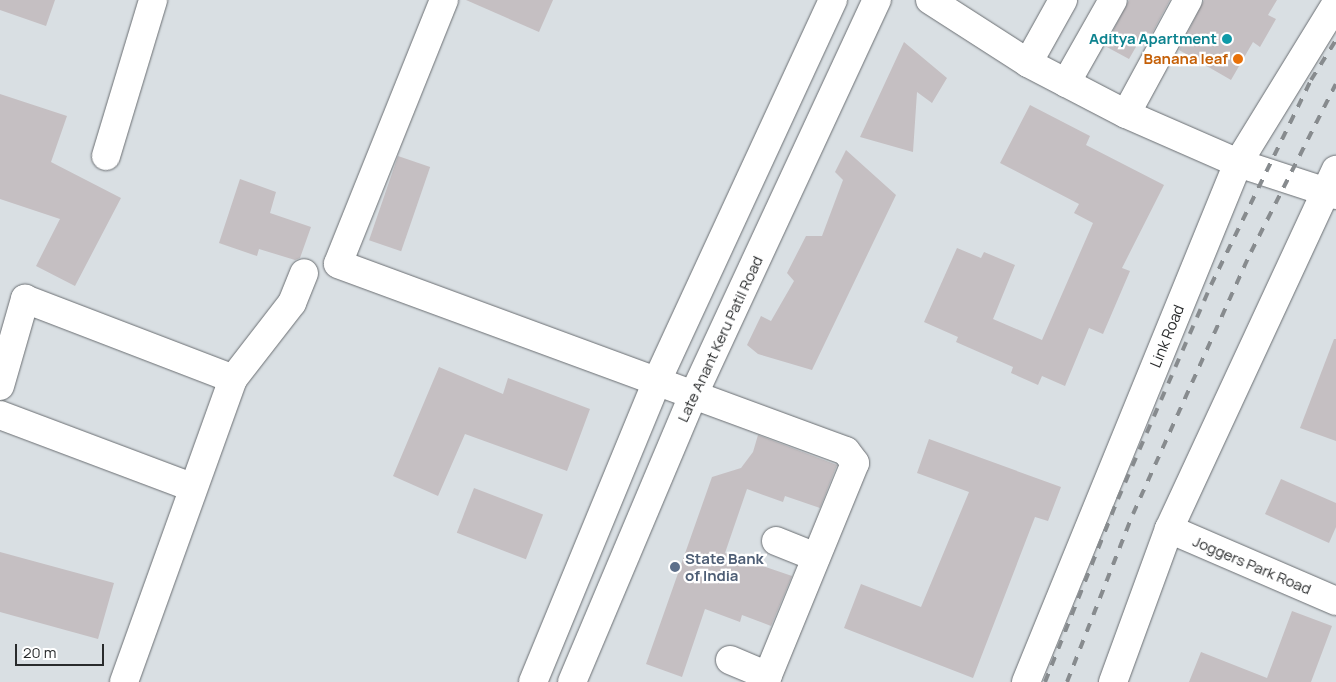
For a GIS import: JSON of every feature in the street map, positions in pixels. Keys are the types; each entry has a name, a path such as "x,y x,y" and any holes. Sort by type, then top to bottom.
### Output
{"street":[{"path":"106,156 153,0"},
{"path":"444,0 338,264 656,383 846,451 854,463 766,679 730,660"},
{"path":"533,682 656,383 833,0"},
{"name":"Late Anant Keru Patil Road","path":"572,682 693,396 877,0"},
{"path":"930,0 1028,63 1118,110 1238,162 1332,185 1169,529 1113,682"},
{"path":"1028,63 1063,0"},
{"path":"1066,83 1113,0"},
{"path":"1118,110 1172,0"},
{"path":"1118,110 1188,0"},
{"name":"Link Road","path":"1026,682 1238,162 1336,4"},
{"path":"124,682 192,487 233,379 292,303 304,274"},
{"path":"0,386 25,300 233,379"},
{"path":"0,415 192,487"},
{"name":"Joggers Park Road","path":"1169,529 1336,601"},
{"path":"776,541 816,557"}],"building":[{"path":"0,0 55,0 46,26 0,10"},
{"path":"466,0 553,0 539,32"},
{"path":"1129,0 1170,0 1151,35 1145,31 1129,59 1105,46"},
{"name":"Aditya Apartment","path":"1204,0 1277,0 1268,15 1276,19 1260,47 1253,42 1231,80 1179,50"},
{"path":"904,42 947,78 932,103 917,92 913,152 860,137"},
{"path":"0,94 67,116 51,162 121,198 75,286 36,266 60,219 0,199"},
{"path":"1030,105 1090,136 1086,145 1164,185 1122,268 1130,271 1103,334 1089,328 1065,386 1042,376 1038,385 1011,373 1013,367 956,342 958,337 924,322 957,248 981,258 984,252 1015,265 993,319 1042,340 1093,223 1074,213 1079,204 1000,163"},
{"path":"846,150 896,195 812,370 758,354 747,345 761,316 771,321 794,281 787,273 806,236 822,236 843,180 835,172"},
{"path":"398,156 430,167 401,251 369,240"},
{"path":"240,179 276,192 270,213 311,227 300,258 295,260 259,249 257,256 219,243"},
{"path":"1334,339 1336,339 1336,441 1300,428"},
{"path":"439,367 503,394 508,378 590,409 567,471 465,434 438,496 393,476"},
{"path":"758,435 837,465 820,508 785,496 783,502 747,489 725,553 792,576 771,626 742,615 740,622 705,609 682,677 646,664 712,477 741,468 753,452"},
{"path":"929,439 1061,487 1048,521 1035,517 973,678 844,628 861,584 921,607 969,492 917,473"},
{"path":"1281,479 1336,503 1336,527 1329,543 1265,514"},
{"path":"474,488 543,515 526,559 457,533"},
{"path":"0,552 114,583 98,639 0,612"},
{"path":"1292,611 1332,626 1311,682 1189,682 1201,652 1267,678"}],"railway":[{"path":"1045,682 1118,499 1211,285 1311,80 1336,40"},
{"path":"1067,682 1133,514 1251,252 1336,84"}],"place":[{"name":"Aditya Apartment","path":"1227,39"},
{"name":"Banana leaf","path":"1238,59"},
{"name":"State Bank of India","path":"675,567"}]}
